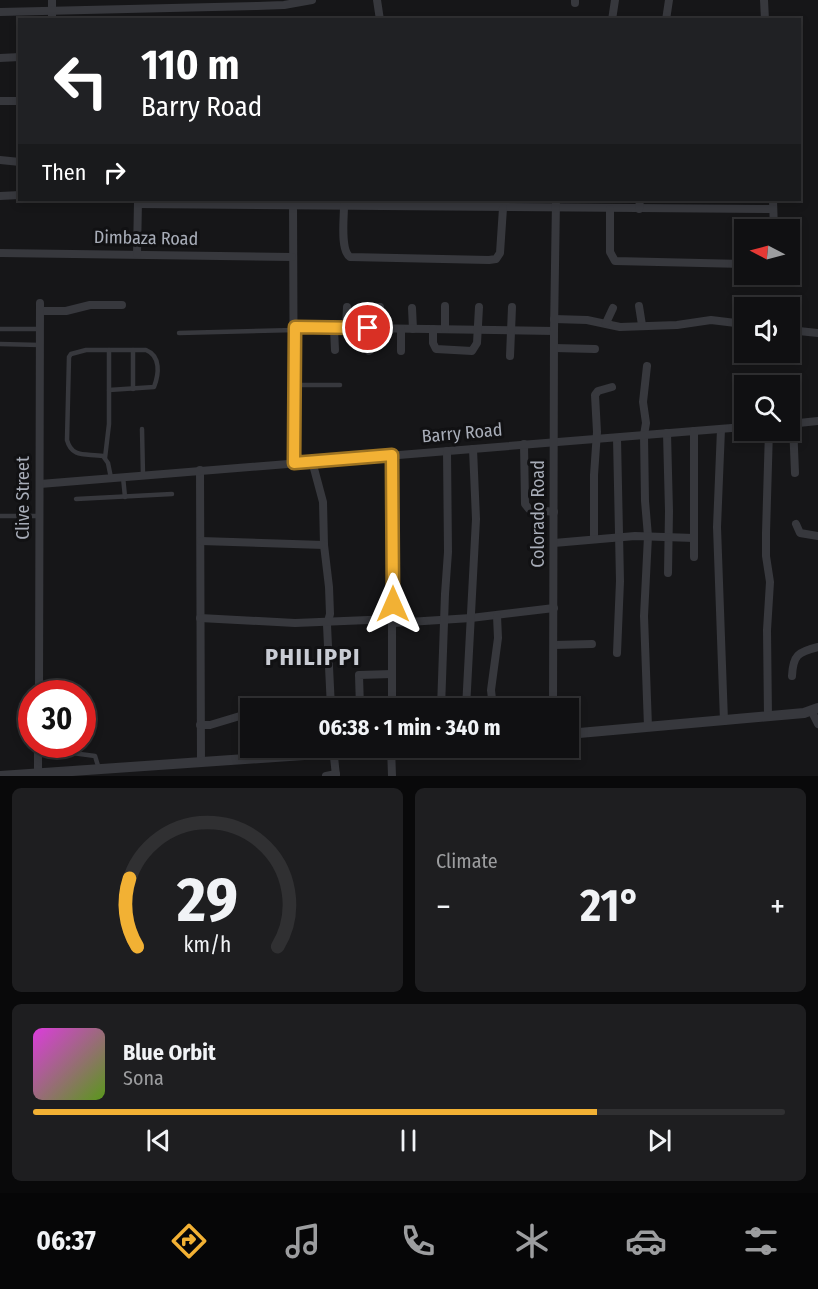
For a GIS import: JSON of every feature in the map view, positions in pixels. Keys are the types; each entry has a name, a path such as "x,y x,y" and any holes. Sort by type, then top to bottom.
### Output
{"street":[{"path":"52,0 52,15"},
{"path":"0,12 52,15 219,3 284,5 312,0"},
{"path":"377,0 380,18"},
{"path":"612,18 615,0"},
{"path":"666,18 669,0"},
{"path":"764,0 765,18"},
{"path":"0,58 18,57"},
{"path":"0,101 18,101"},
{"path":"0,160 18,162"},
{"path":"0,196 18,195"},
{"path":"639,209 640,201"},
{"path":"773,201 773,219"},
{"path":"137,254 138,202 293,202 344,206 503,208 556,204 610,209 773,210"},
{"path":"293,202 294,463"},
{"name":"Colorado Road","path":"553,698 556,204"},
{"path":"344,206 344,249 350,257 489,260 496,259 500,253 503,208"},
{"path":"610,209 610,252 615,261 734,264"},
{"name":"Dimbaza Road","path":"0,253 292,257"},
{"name":"Clive Street","path":"39,680 40,307 66,310 90,305 122,305"},
{"path":"445,306 445,329"},
{"path":"639,306 642,325"},
{"path":"346,328 347,307"},
{"path":"379,328 380,307"},
{"path":"433,329 433,343 436,349 470,351 476,347 479,307"},
{"path":"510,356 512,307"},
{"path":"412,308 413,329"},
{"path":"606,324 613,308"},
{"path":"554,319 606,324 615,327 677,325 711,320 734,323"},
{"path":"295,328 554,331"},
{"path":"334,328 335,350"},
{"path":"368,328 369,351"},
{"path":"401,328 401,351"},
{"path":"800,331 818,333"},
{"path":"554,348 595,350"},
{"path":"647,366 643,398 646,423 644,435 645,509 648,536 644,616 648,727"},
{"path":"594,539 594,475 597,439 595,395 597,391 612,387"},
{"path":"800,423 818,421"},
{"name":"Barry Road","path":"40,484 734,428"},
{"path":"721,429 717,527 724,721"},
{"path":"694,431 694,557"},
{"path":"667,433 668,573"},
{"path":"617,438 620,581 617,653"},
{"path":"768,717 767,630 770,582 766,556 766,533 770,441"},
{"path":"792,441 795,472"},
{"path":"524,444 525,504 529,509 554,512"},
{"path":"467,698 476,519 473,449"},
{"path":"441,698 448,552 447,451"},
{"path":"392,455 392,698"},
{"path":"312,461 323,502 324,545 329,587 331,698"},
{"path":"200,471 201,762"},
{"path":"796,524 798,531 803,535 818,536"},
{"path":"554,543 618,537 694,538"},
{"path":"201,541 297,546 324,545"},
{"path":"200,618 295,622 393,621 471,618 554,608"},
{"path":"492,698 498,638 496,615"},
{"path":"554,645 592,644"},
{"path":"792,676 793,663 797,655 818,647"},
{"path":"360,698 359,675 392,674"},
{"path":"579,733 768,717 815,710 818,724"},
{"path":"200,725 210,725 240,716"},
{"path":"38,758 38,773"},
{"path":"0,776 245,758"},
{"path":"326,776 336,775 335,758"},
{"path":"391,758 392,776"}],"lane":[{"path":"179,333 295,328"},
{"path":"0,329 40,329"},
{"path":"0,344 40,345"},
{"path":"109,350 108,437 105,458 111,478"},
{"path":"105,458 101,455 76,453 69,448 67,440 68,364 71,354 109,350 147,350 154,354 157,371 154,387 109,390"},
{"path":"133,350 133,389"},
{"path":"294,384 340,385"},
{"path":"142,429 143,476"},
{"path":"123,477 125,497"},
{"path":"76,499 172,494"},
{"path":"0,516 40,516"},
{"path":"96,757 99,769"}],"district":[{"name":"PHILIPPI","path":"313,657"}],"route":[{"path":"368,328 295,327 294,463 392,455 393,604"}]}
